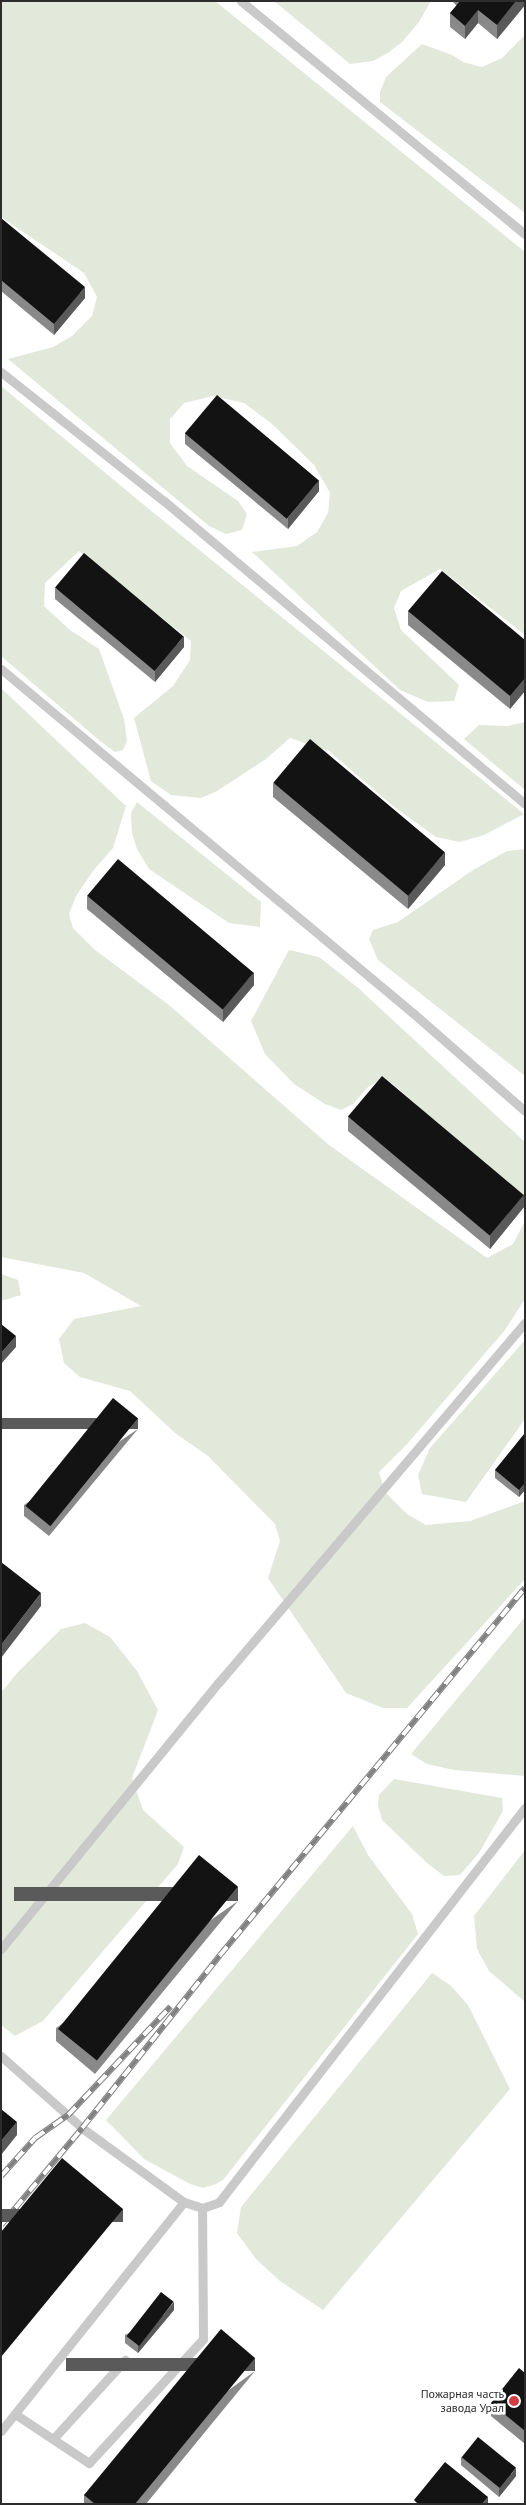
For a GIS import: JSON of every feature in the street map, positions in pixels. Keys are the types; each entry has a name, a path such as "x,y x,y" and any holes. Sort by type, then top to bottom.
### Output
{"lane":[{"path":"241,1 525,234"},
{"path":"1,372 164,500 525,804"},
{"path":"1,669 414,1013 525,1111"},
{"path":"1,1949 225,1675 525,1322"},
{"path":"1,2056 82,2128 184,2202 202,2208 220,2202 525,1808"},
{"path":"1,2431 184,2202"},
{"path":"15,2414 88,2463 203,2340 202,2208"},
{"path":"53,2439 125,2360"}],"shaded area":[{"path":"1,1 215,1 525,252 525,635 440,569 401,591 394,608 401,630 459,685 454,701 428,702 400,690 252,552 297,546 317,532 328,513 330,493 314,465 271,423 244,403 213,396 184,403 170,419 170,443 187,466 238,501 247,514 242,530 226,534 209,526 8,359 53,347 72,336 92,316 97,297 84,273 1,217"},
{"path":"274,1 431,1 419,22 402,42 388,53 373,61 350,64"},
{"path":"525,35 525,213 380,102 380,92 386,77 422,44 452,55 463,62 482,67 502,58"},
{"path":"1,386 144,505 524,814 484,835 460,842 436,837 393,806 329,751 290,738 266,759 217,791 201,798 171,795 151,781 134,718 173,686 190,660 191,641 79,551 45,583 44,606 70,630 99,649 124,719 127,741 123,750 115,752 100,741 1,656"},
{"path":"1,688 126,806 113,848 93,871 76,896 69,914 73,928 95,950 169,1005 329,1145 487,1258 513,1244 525,1221 525,1299 505,1330 408,1443 379,1472 385,1492 407,1514 426,1525 470,1521 525,1501 525,1579 407,1708 383,1708 346,1693 268,1578 280,1541 275,1524 208,1456 175,1433 130,1391 80,1377 64,1363 59,1339 74,1319 141,1306 84,1273 1,1257"},
{"path":"525,722 525,790 464,739 479,725 508,726"},
{"path":"137,802 261,902 260,927 229,923 149,869 137,849 132,833 131,813"},
{"path":"525,849 525,1076 378,960 369,939 373,930 398,922 473,870 507,851"},
{"path":"289,950 319,957 357,987 525,1142 525,1201 393,1084 380,1080 368,1087 353,1104 341,1110 325,1104 294,1084 265,1054 251,1021"},
{"path":"1,1274 18,1280 21,1295 1,1301"},
{"path":"525,1340 525,1419 466,1502 422,1494 418,1475 430,1448"},
{"path":"525,1617 525,1776 454,1770 427,1764 411,1754"},
{"path":"85,1623 110,1637 137,1671 158,1710 132,1778 143,1810 184,1847 178,1864 43,2021 15,2036 1,2025 1,1693 17,1673 61,1629"},
{"path":"394,1779 502,1798 503,1811 479,1853 460,1875 444,1876 427,1863 382,1820 378,1806 379,1795"},
{"path":"353,1826 368,1855 412,1914 418,1934 223,2180 203,2188 190,2184 144,2159 106,2120"},
{"path":"525,1850 525,2002 489,1971 477,1949 474,1916"},
{"path":"432,1973 450,1985 468,2005 510,2089 323,2310 280,2281 256,2259 237,2233 241,2207"}],"building":[{"path":"460,1 516,1 497,25 478,10 465,26 450,13"},
{"path":"1,218 85,287 54,324 1,280"},
{"path":"217,395 319,480 287,519 185,433"},
{"path":"84,553 184,637 155,671 55,587"},
{"path":"442,571 525,640 525,678 510,696 408,611"},
{"path":"310,739 445,852 408,896 273,783"},
{"path":"118,859 254,973 223,1010 87,896"},
{"path":"382,1076 524,1195 490,1236 348,1117"},
{"path":"1,1324 16,1336 1,1353"},
{"path":"113,1398 138,1418 50,1526 26,1506"},
{"path":"525,1433 525,1483 519,1490 495,1470"},
{"path":"1,1562 41,1593 1,1645"},
{"path":"199,1855 238,1886 97,2061 58,2029"},
{"path":"1,2109 17,2122 1,2141"},
{"path":"62,2158 123,2209 1,2357 1,2232"},
{"path":"161,2292 174,2302 139,2346 127,2336"},
{"path":"221,2329 255,2358 135,2504 95,2504 84,2495"},
{"name":"Пожарная часть завода Урал","path":"519,2368 525,2373 525,2431 491,2403"},
{"path":"478,2437 516,2468 500,2488 462,2457"},
{"path":"445,2462 488,2497 482,2504 418,2504 414,2500"}],"railway":[{"path":"1,2225 82,2128 220,1955 525,1588"},
{"path":"1,2176 35,2138 68,2115 170,2007"}],"place":[{"name":"Пожарная часть завода Урал","path":"514,2401"}]}
